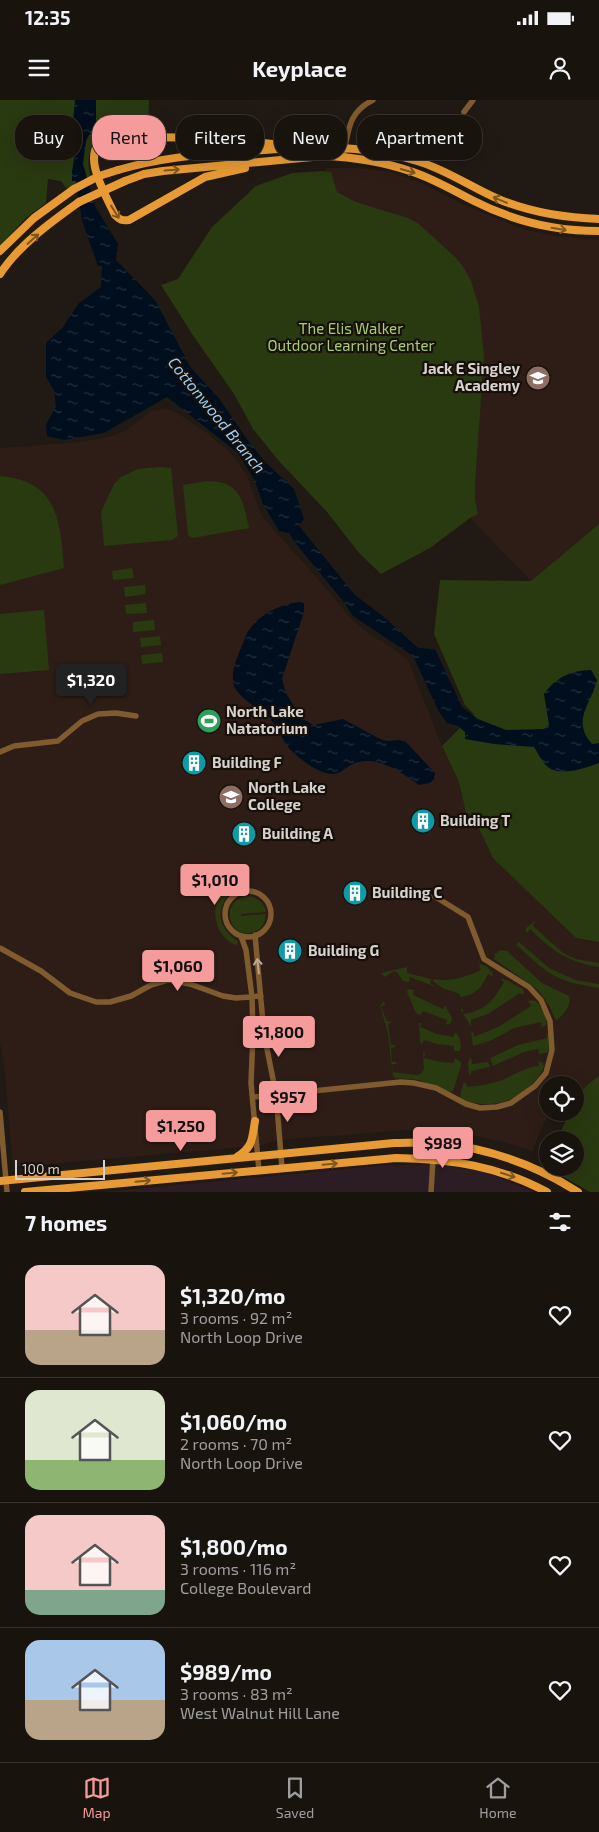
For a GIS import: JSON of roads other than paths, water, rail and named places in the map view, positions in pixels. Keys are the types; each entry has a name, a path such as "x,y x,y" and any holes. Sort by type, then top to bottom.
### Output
{"main road":[{"path":"266,163 205,177 129,220 124,221 115,215 96,172 94,158 95,151 102,142 112,138 194,138 274,144"},
{"path":"347,147 377,150 423,162 448,172 502,201 526,209 551,215 599,219"},
{"path":"0,251 34,218 74,189 99,176 141,163 172,158 274,150"},
{"path":"347,158 383,164 412,172 431,179 505,215 559,230 599,232"},
{"path":"0,274 21,249 59,216 78,202 125,180 163,171 290,160"},
{"path":"234,1158 245,1152 250,1146 255,1121"},
{"path":"3,1181 394,1143 437,1143 506,1157 550,1176 578,1192"},
{"path":"25,1192 395,1158 433,1159 482,1166 520,1179 547,1192"}],"street":[{"path":"347,139 352,119 356,112 361,106 373,100"},
{"path":"464,112 473,100"},
{"path":"0,752 14,746 58,741 82,721 98,714 116,712 136,716"},
{"path":"241,936 255,935 262,932 267,926 271,915 270,908 265,898 259,894 244,891 231,898 225,912 229,927 241,936 246,950 252,997 251,1083 259,1170"},
{"path":"252,1097 401,1082 436,1088 466,1104 480,1108 496,1107 511,1103 524,1096 540,1080 546,1073 552,1050 550,1021 541,1000 529,987 484,959 468,917 434,896"},
{"path":"255,935 264,1034 276,1094 282,1168"},
{"path":"0,948 41,972 70,993 96,1002 110,1002 131,996 151,985 168,980 190,984 223,996 236,998 261,996"},
{"path":"0,1112 3,1181 7,1192"},
{"path":"431,1192 433,1159 437,1143"}],"water":[{"name":"Cottonwood Branch","path":"75,100 96,100 96,115 92,115 92,133 86,141 83,164 96,208 118,244 116,260 155,300 191,368 218,397 266,463 294,489 304,519 299,526 355,595 384,617 418,648 435,649 462,707 478,719 506,730 544,729 549,725 544,694 548,688 558,679 570,673 591,670 597,680 584,712 583,727 592,744 599,743 599,763 573,771 553,770 546,765 534,747 494,744 465,739 465,732 458,726 447,723 439,712 413,656 353,616 289,533 279,531 263,504 254,479 238,453 167,397 104,433 64,440 47,436 46,424 56,407 54,390 46,377 46,343 63,327 78,304 101,287 102,266 98,266 82,221 76,181 72,181 74,160 82,160 82,115 74,115"},
{"path":"299,602 304,603 304,612 282,679 286,693 301,718 314,725 343,719 380,739 406,742 435,773 434,779 430,783 419,785 397,770 371,761 353,764 334,774 317,770 290,750 270,719 236,690 233,680 234,668 245,638 254,624 274,609"}],"place":[{"name":"Jack E Singley Academy","path":"538,378"},
{"name":"North Lake Natatorium","path":"209,721"},
{"name":"Building F","path":"194,763"},
{"name":"North Lake College","path":"231,797"},
{"name":"Building T","path":"423,821"},
{"name":"Building A","path":"244,834"},
{"name":"Building C","path":"355,893"},
{"name":"Building G","path":"290,951"}],"park label":[{"name":"The Elis Walker Outdoor Learning Center","path":"351,338"}]}
